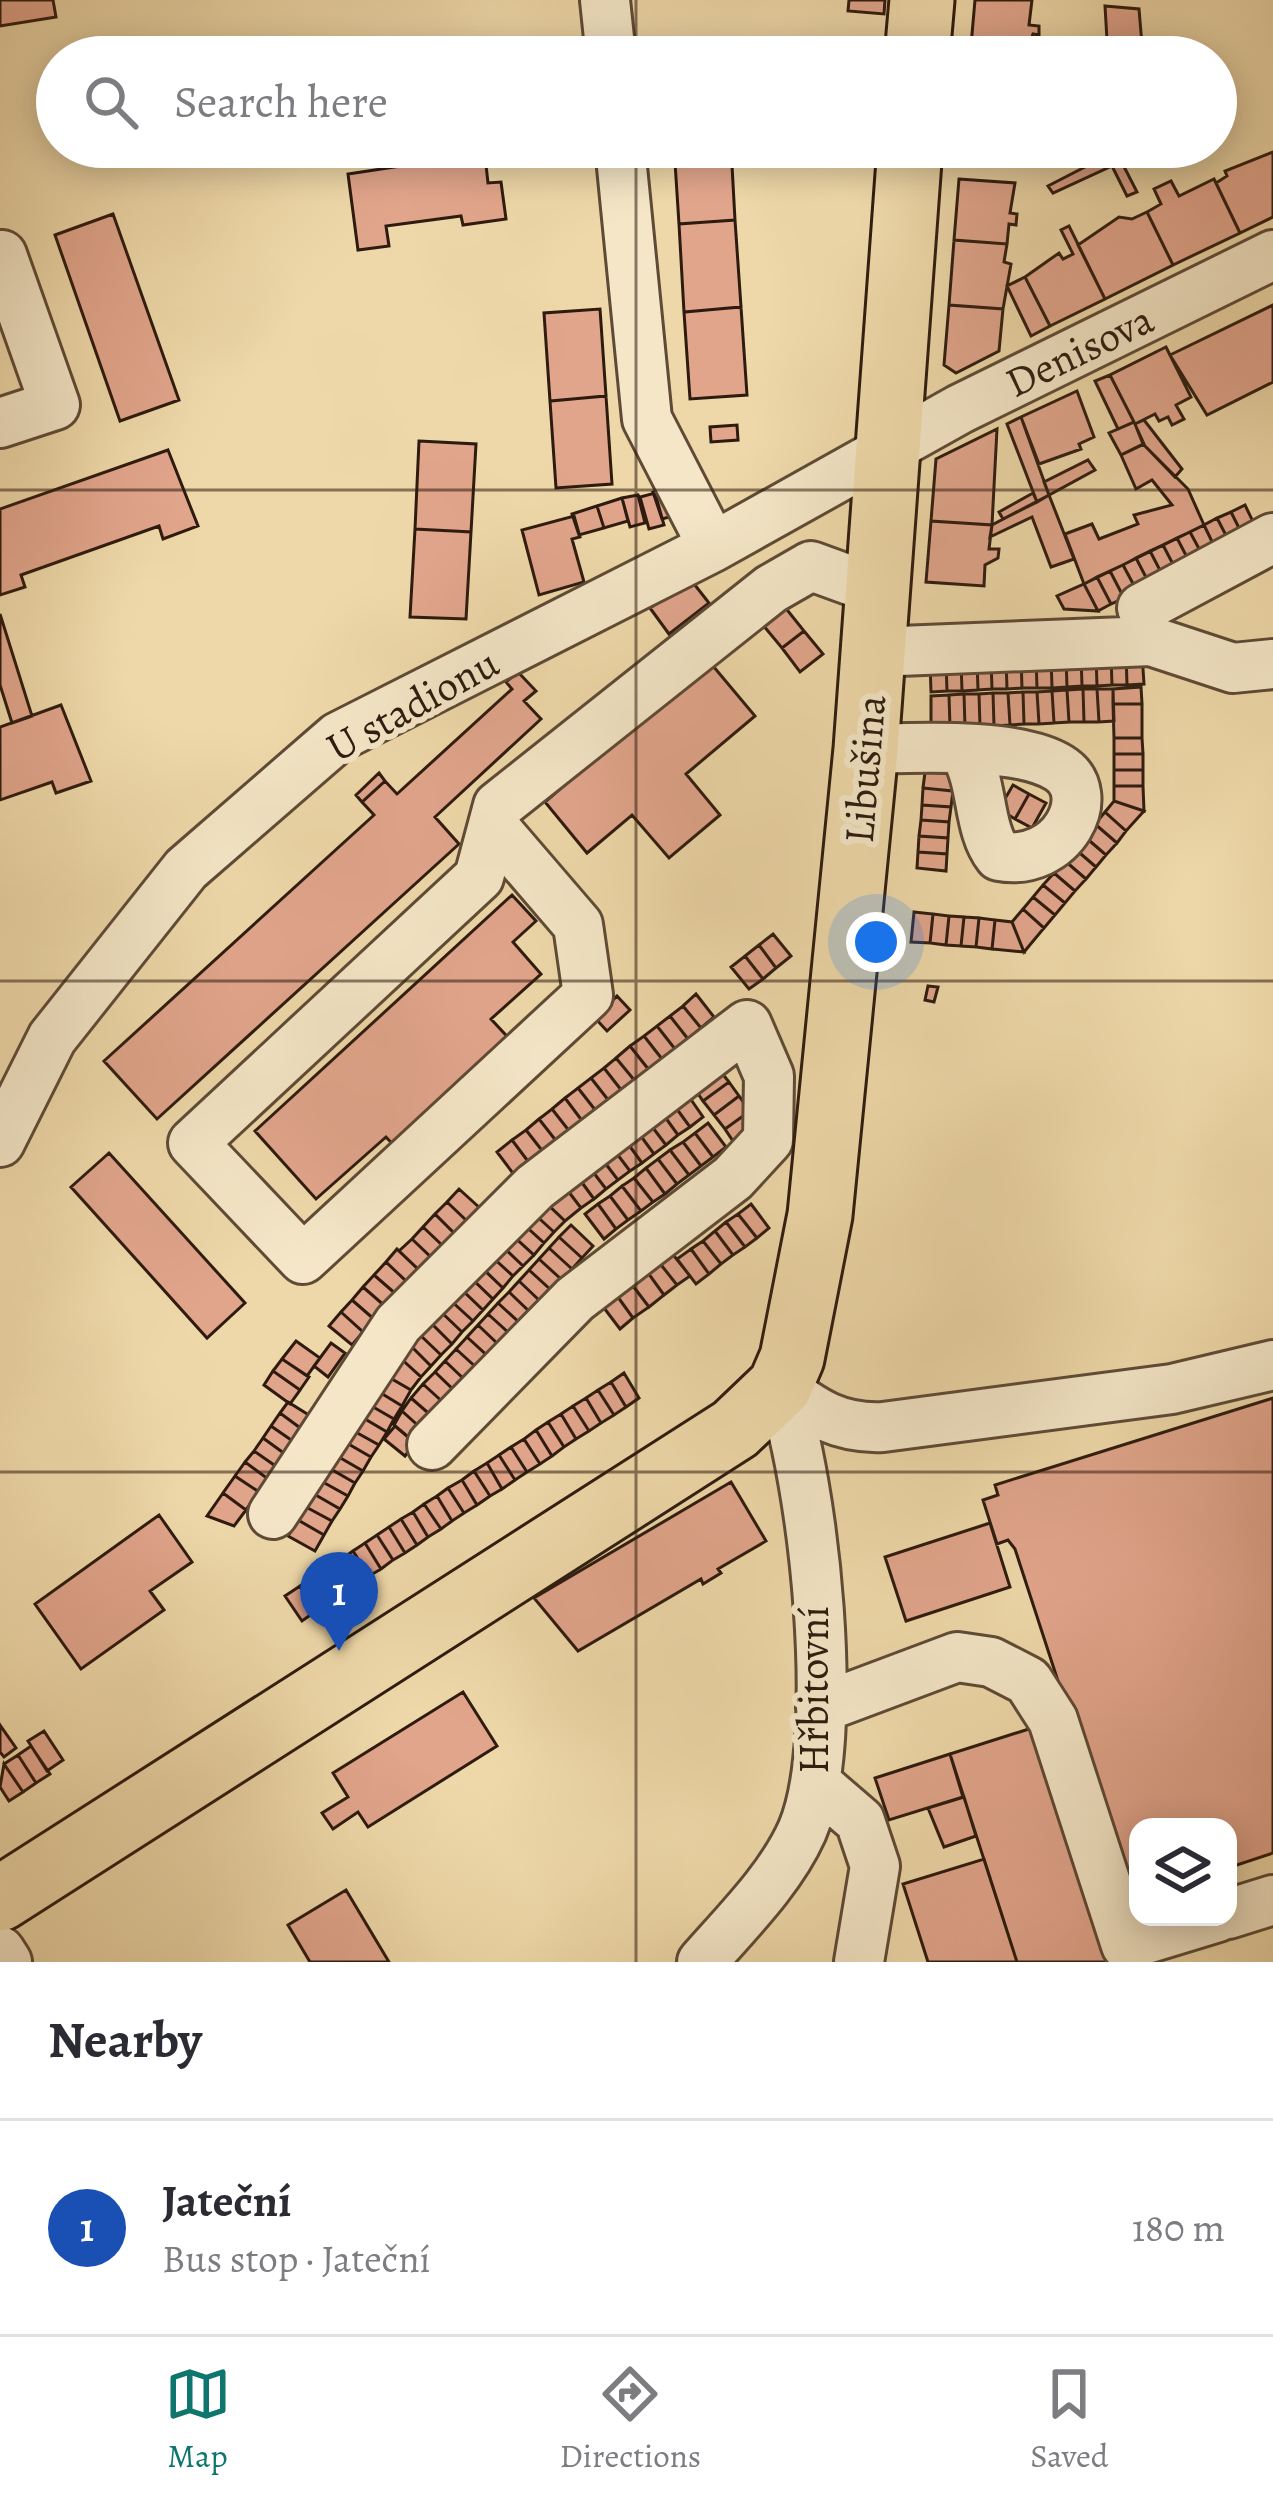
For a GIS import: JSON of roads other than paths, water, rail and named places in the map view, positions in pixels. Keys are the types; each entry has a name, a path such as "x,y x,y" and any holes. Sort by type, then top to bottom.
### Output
{"main road":[{"path":"919,36 922,0"},
{"name":"Libušina","path":"781,1386 796,1342 820,1216 836,1089 874,652 908,168"},
{"path":"0,1899 735,1430 781,1386"}],"street":[{"path":"605,0 609,36"},
{"path":"622,168 647,419 713,547"},
{"path":"0,423 55,405 2,255"},
{"name":"Denisova","path":"887,448 1273,255"},
{"name":"U stadionu","path":"0,1142 52,1038 187,869 338,737 713,547 887,448"},
{"path":"1142,608 1273,538"},
{"path":"493,826 578,925 589,995 302,1259 194,1143 479,877 498,806 771,589 811,566 877,590"},
{"path":"874,652 1151,641 1233,668 1273,664"},
{"path":"866,749 964,751"},
{"path":"273,1514 398,1324 536,1187 747,1025 770,1076 768,1140 733,1178 575,1299 432,1444"},
{"path":"770,1076 836,1089"},
{"path":"781,1386 813,1412 850,1428 883,1427 1172,1389 1273,1365"},
{"name":"Hřbitovní","path":"702,1962 788,1856 816,1783 821,1708 806,1492 798,1437 781,1386"},
{"path":"821,1708 957,1657 991,1662 1028,1681 1053,1720 1126,1946 1189,1926"},
{"path":"816,1783 860,1821 875,1866 859,1962"},
{"path":"1237,1911 1273,1900"},
{"path":"0,1951 7,1962"}],"place":[{"name":"Jateční","path":"339,1651"}]}
